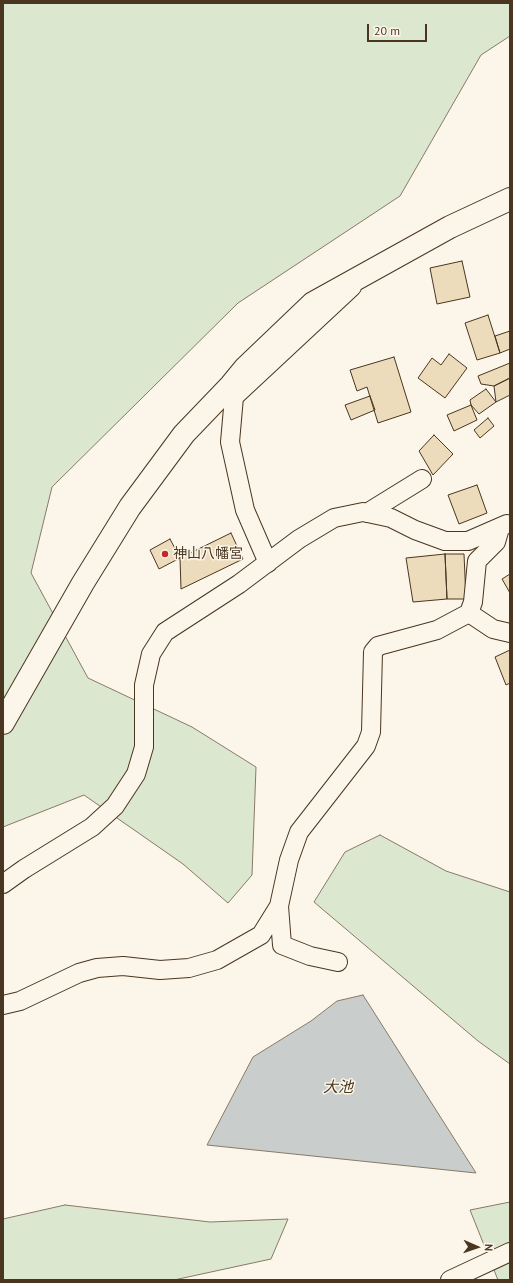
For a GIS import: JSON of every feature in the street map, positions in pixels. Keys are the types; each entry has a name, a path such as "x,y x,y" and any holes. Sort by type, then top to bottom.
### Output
{"street":[{"path":"3,724 83,583 130,507 184,434 231,385 244,368 313,303 370,270 464,220 510,199"},
{"path":"268,563 245,510 230,442 234,398 370,270"},
{"path":"367,513 422,479"},
{"path":"3,884 24,869 92,827 115,806 136,774 144,746 144,685 151,654 165,632 239,584 299,539 334,518 363,512 391,518 415,530 445,541 468,541 505,525"},
{"path":"338,962 310,956 282,945 279,906 289,860 299,832 366,746 371,732 374,652 378,646 437,630 469,613 473,602 477,561 496,542 505,525"},
{"path":"469,613 493,629 510,633"},
{"path":"3,1005 20,1001 79,973 97,968 122,966 160,970 189,968 217,960 262,935 279,906"},
{"path":"452,1280 510,1252"}],"green space":[{"path":"3,3 510,3 510,36 481,55 400,196 238,303 52,487 31,573 88,678 192,727 256,767 252,875 228,903 183,864 84,795 3,827"},
{"path":"380,835 446,871 510,892 510,1064 478,1041 314,902 345,852"},
{"path":"510,1202 510,1280 498,1280 470,1210"},
{"path":"65,1205 210,1222 288,1219 271,1259 174,1280 3,1280 3,1219"}],"water":[{"name":"大池","path":"363,995 476,1173 207,1145 253,1057 311,1021 337,1001"}],"building":[{"path":"462,261 470,297 437,304 430,268"},
{"path":"488,315 500,353 477,360 465,323"},
{"path":"510,331 510,349 500,353 495,336"},
{"path":"449,354 467,368 445,398 418,378 432,358 441,365"},
{"path":"394,357 411,412 378,423 367,387 357,391 350,370"},
{"path":"510,363 510,378 494,386 481,384 478,376"},
{"path":"510,378 510,395 496,402 494,386"},
{"path":"486,389 496,402 479,414 471,405 470,400"},
{"path":"370,396 375,410 351,420 345,405"},
{"path":"471,405 477,420 454,431 447,415"},
{"path":"488,418 494,426 480,438 474,430"},
{"path":"434,435 453,454 433,475 419,451"},
{"path":"477,485 487,513 459,524 448,495"},
{"path":"231,533 243,559 181,589 180,558"},
{"path":"170,539 180,558 159,569 150,550"},
{"path":"445,554 447,599 413,602 406,558"},
{"path":"445,554 464,554 466,599 447,599"},
{"path":"510,574 510,593 502,579"},
{"path":"510,650 510,683 506,685 495,657"}],"place":[{"name":"神山八幡宮","path":"165,554"}]}
